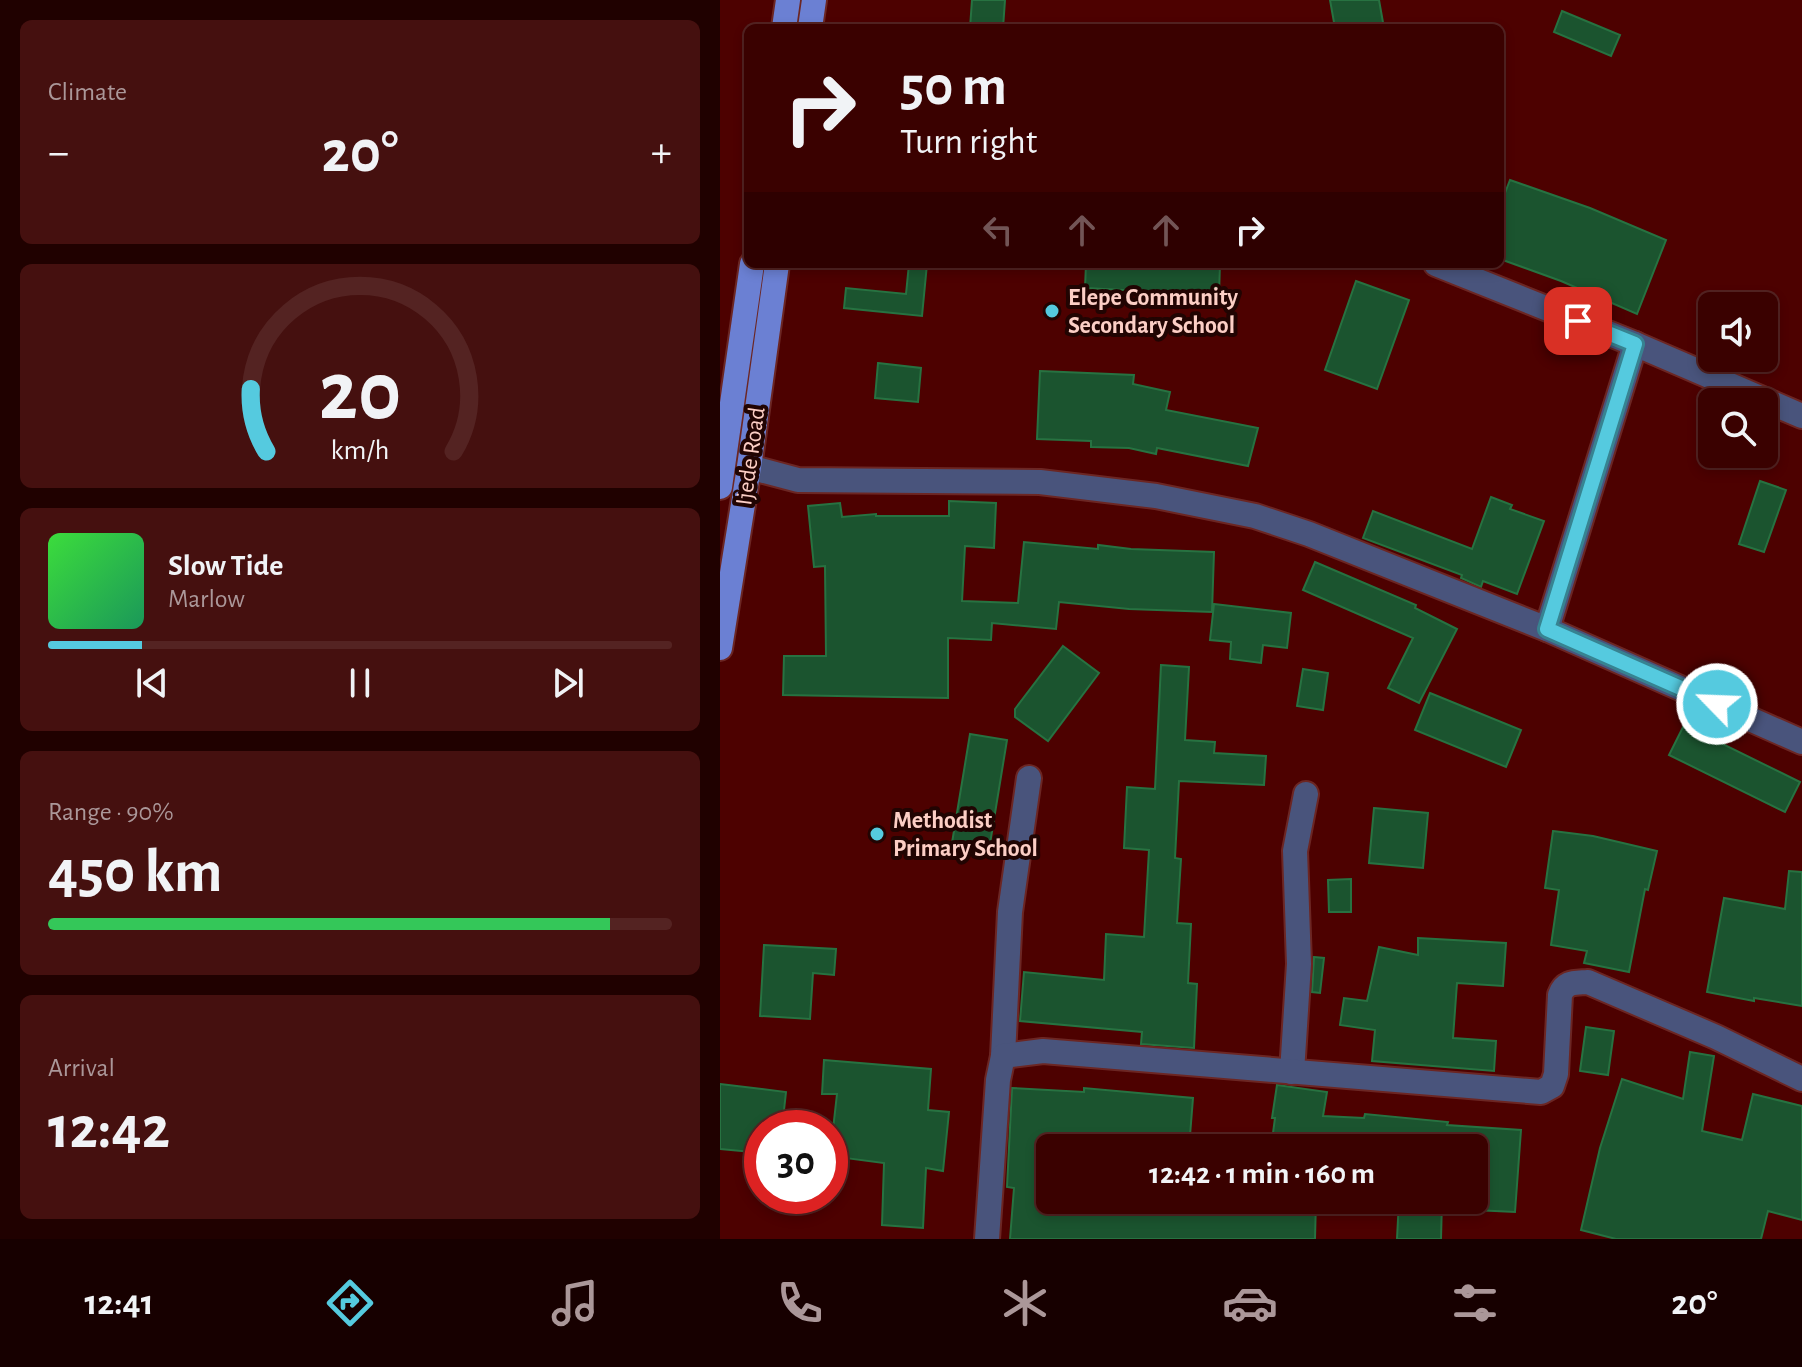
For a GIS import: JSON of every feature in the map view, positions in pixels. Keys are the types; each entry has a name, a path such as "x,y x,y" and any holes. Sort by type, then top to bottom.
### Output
{"main road":[{"path":"785,24 788,0"},
{"path":"811,24 814,0"},
{"name":"Ijede Road","path":"720,487 751,268"},
{"name":"Ijede Road","path":"720,648 776,268"}],"street":[{"path":"1446,268 1802,416"},
{"path":"1547,629 1635,344"},
{"path":"749,467 798,480 1040,482 1170,499 1255,516 1309,534 1547,629 1802,742"},
{"path":"987,1239 998,1080 1003,1056 1010,912 1029,778"},
{"path":"1292,1072 1299,964 1295,851 1306,794"},
{"path":"1003,1056 1043,1051 1541,1092 1552,1086 1556,1074 1562,988 1568,983 1588,982 1716,1037 1802,1079"}],"building":[{"path":"972,0 1005,0 1003,24 970,24"},
{"path":"1330,0 1379,0 1383,24 1334,24"},
{"path":"1562,11 1620,35 1611,56 1554,32"},
{"path":"1510,180 1590,208 1666,240 1637,314 1504,260 1504,196"},
{"path":"909,268 927,268 922,316 844,308 846,288 906,294"},
{"path":"1086,268 1220,268 1219,295 1085,288"},
{"path":"1356,281 1409,300 1377,389 1325,370"},
{"path":"878,363 921,368 918,402 875,398"},
{"path":"1040,371 1134,375 1133,384 1170,392 1166,410 1258,428 1248,466 1157,448 1156,454 1129,448 1091,447 1091,441 1037,439"},
{"path":"1760,481 1786,490 1764,552 1739,544"},
{"path":"1491,497 1512,505 1510,509 1544,521 1517,594 1483,581 1481,587 1461,578 1462,575 1363,538 1373,511 1472,549"},
{"path":"949,501 996,503 994,548 965,546 962,601 1018,603 1024,542 1098,549 1098,545 1214,552 1212,612 1129,609 1059,602 1056,629 992,623 991,640 948,638 948,698 783,695 784,656 826,656 825,566 814,567 808,506 840,503 842,517 876,514 949,516"},
{"path":"1315,562 1416,605 1415,608 1457,629 1419,703 1388,688 1413,638 1303,590"},
{"path":"1214,604 1291,613 1287,648 1263,645 1261,663 1230,659 1231,642 1210,640"},
{"path":"1063,646 1099,673 1048,741 1015,717 1015,709"},
{"path":"1161,665 1189,667 1185,740 1215,742 1214,753 1266,756 1264,785 1179,781 1175,858 1181,859 1177,923 1191,924 1188,983 1197,984 1194,1048 1141,1044 1142,1032 1020,1021 1024,972 1104,980 1106,934 1144,937 1149,850 1124,848 1127,787 1155,789"},
{"path":"1303,669 1328,673 1323,710 1297,706"},
{"path":"1430,693 1521,730 1506,767 1415,730"},
{"path":"1684,725 1800,782 1785,812 1669,755"},
{"path":"970,734 1007,740 988,856 951,849"},
{"path":"1374,808 1428,813 1423,868 1369,863"},
{"path":"1553,831 1593,836 1657,851 1648,890 1645,889 1629,972 1584,963 1587,951 1551,945 1559,890 1545,888"},
{"path":"1789,871 1802,872 1802,1006 1707,992 1724,898 1785,909"},
{"path":"1351,879 1351,912 1329,912 1328,880"},
{"path":"1418,938 1506,943 1503,986 1457,983 1453,1038 1496,1041 1494,1071 1372,1061 1375,1030 1340,1025 1344,998 1367,1001 1379,947 1418,955"},
{"path":"764,945 836,949 834,975 813,973 810,1019 760,1016"},
{"path":"1314,957 1324,958 1320,993 1312,992"},
{"path":"1586,1027 1614,1031 1608,1075 1580,1071"},
{"path":"1690,1052 1714,1056 1702,1131 1742,1140 1753,1094 1802,1106 1802,1220 1768,1211 1761,1239 1616,1239 1581,1230 1600,1148 1622,1079 1683,1099"},
{"path":"824,1060 931,1069 928,1110 949,1112 943,1171 926,1168 923,1228 882,1225 884,1163 848,1158 848,1110 835,1110 837,1094 822,1094"},
{"path":"720,1084 786,1092 784,1110 744,1110 744,1151 720,1149"},
{"path":"1277,1085 1327,1092 1323,1116 1364,1118 1365,1114 1448,1122 1447,1125 1521,1130 1515,1212 1488,1211 1488,1134 1273,1134 1275,1118 1272,1118"},
{"path":"1012,1088 1084,1092 1084,1088 1193,1098 1190,1134 1036,1134 1036,1214 1316,1214 1315,1239 1010,1239 1014,1188 1007,1187"},
{"path":"1398,1214 1442,1214 1441,1239 1397,1239"}],"place":[{"name":"Elepe Community Secondary School","path":"1052,311"},
{"name":"Methodist Primary School","path":"877,834"}],"route":[{"path":"1578,321 1635,344 1547,629 1717,704"}]}
